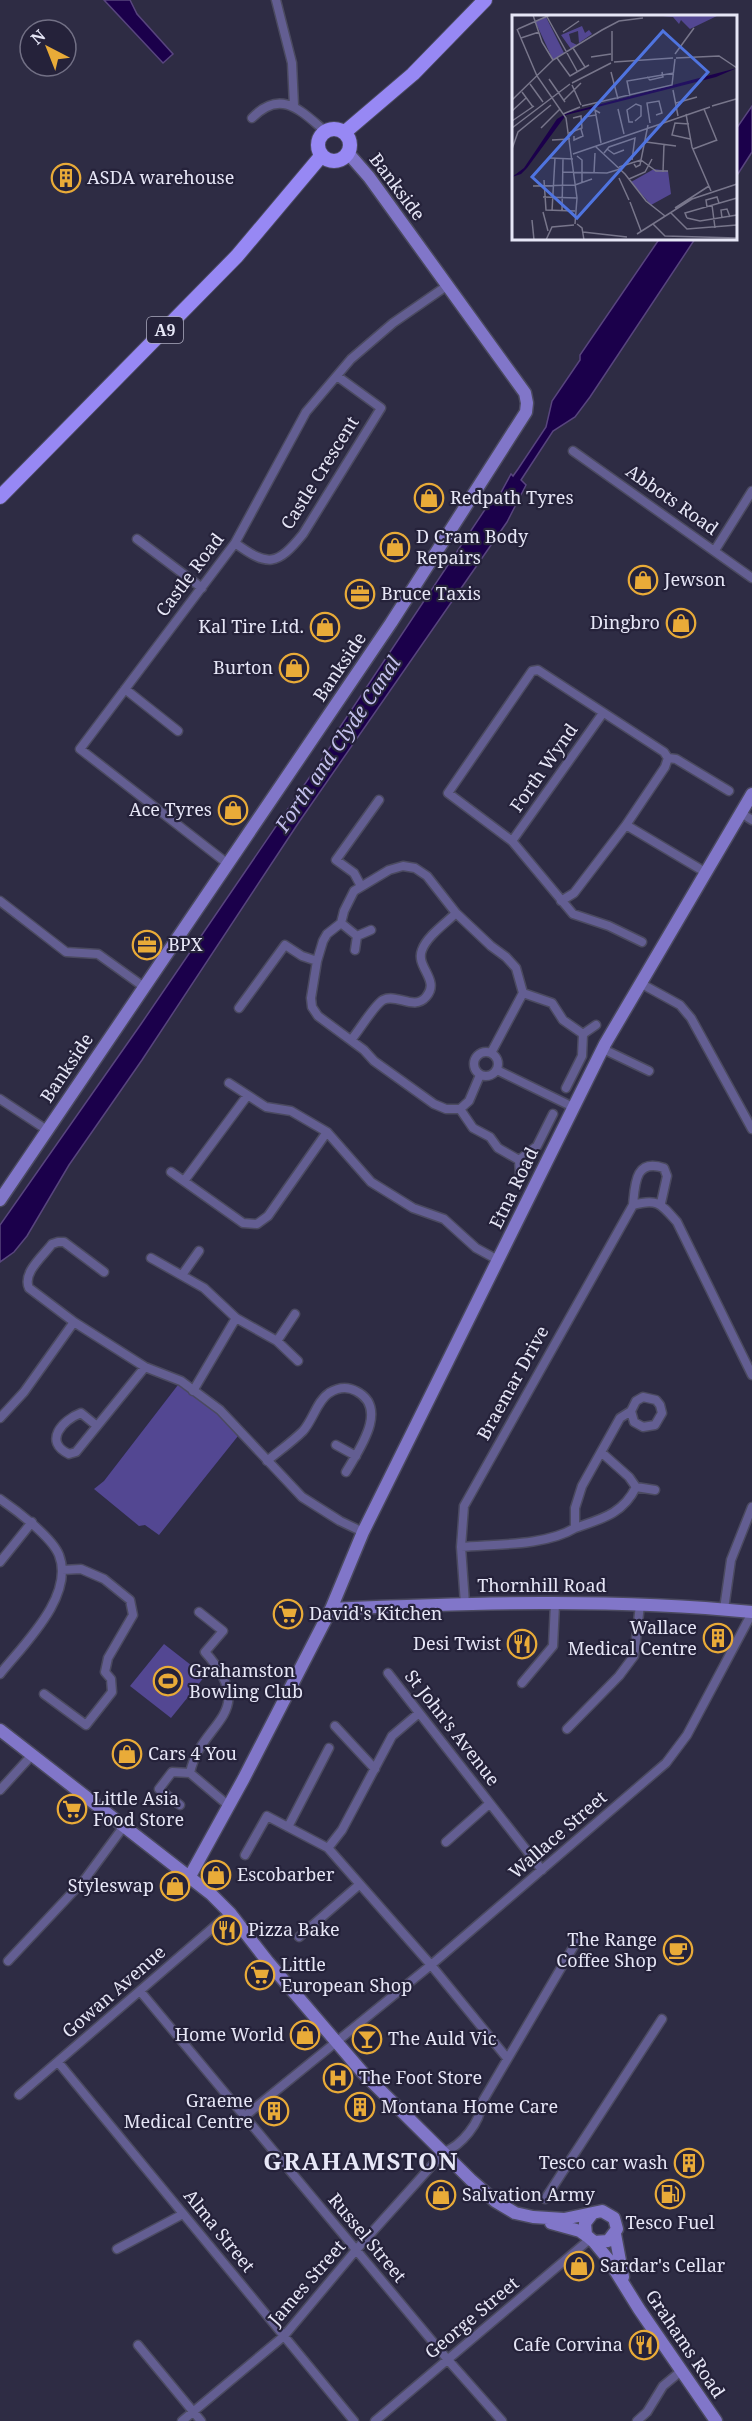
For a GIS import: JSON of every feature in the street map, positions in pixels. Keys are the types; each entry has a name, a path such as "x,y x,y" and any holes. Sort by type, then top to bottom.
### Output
{"main road":[{"path":"345,132 413,74 485,0"},
{"path":"336,128 345,132 350,142 348,153 339,160 332,161 321,156 317,145 318,139 325,130 336,128"},
{"name":"A9","path":"0,497 237,256 321,156"}],"street":[{"path":"276,0 292,63 294,105"},
{"path":"252,118 259,110 270,105 294,105 325,130"},
{"name":"Bankside","path":"0,1200 391,623 526,412 525,393 369,177 348,153"},
{"name":"Castle Road","path":"228,864 80,749 236,543 306,412 351,359 393,323 448,285"},
{"name":"Castle Crescent","path":"236,543 257,559 278,558 291,549 303,534 381,408 337,376"},
{"name":"Abbots Road","path":"573,451 752,578"},
{"path":"715,550 752,491"},
{"path":"137,539 202,588"},
{"name":"Forth Wynd","path":"603,713 512,841 448,793 532,671 538,670 664,752 668,758 676,759 729,791"},
{"path":"125,689 177,731"},
{"path":"561,901 574,893 626,825 665,767 668,758"},
{"name":"Etna Road","path":"190,1876 331,1609 363,1532 603,1049 752,795"},
{"path":"361,886 354,873 336,860 379,800"},
{"path":"741,813 752,820"},
{"path":"626,825 705,872"},
{"path":"512,841 573,914 609,926 642,942"},
{"path":"480,1075 469,1101 460,1109 446,1109 434,1104 374,1061 351,1040 318,1016 312,1007 311,998 317,961 327,934 341,923 351,895 361,886 389,870 403,866 415,868 427,876 456,913 516,968 523,993 491,1053"},
{"path":"0,901 66,952 98,954 144,987"},
{"path":"351,1040 380,1002 390,998 411,1003 425,998 431,989 431,980 424,966 421,951 456,913"},
{"path":"341,923 357,936"},
{"path":"357,936 371,930"},
{"path":"355,950 357,936"},
{"path":"239,1008 285,945 302,956 317,961"},
{"path":"640,983 680,1005 691,1018 752,1129"},
{"path":"523,993 552,1004 563,1020 583,1034"},
{"path":"583,1034 596,1025"},
{"path":"566,1088 582,1056 583,1034"},
{"path":"603,1049 649,1071"},
{"path":"482,1052 491,1053 498,1060 497,1070 490,1076 480,1075 474,1069 474,1059 482,1052"},
{"path":"497,1070 573,1107"},
{"path":"229,1083 266,1107 291,1111 327,1132 371,1182 413,1208 444,1219 476,1248 498,1260"},
{"path":"184,1181 247,1096"},
{"path":"0,1099 47,1130"},
{"path":"460,1109 473,1128 490,1137 498,1148 519,1160"},
{"path":"519,1160 537,1146 553,1114"},
{"path":"171,1172 243,1223 257,1224 268,1216 327,1132"},
{"path":"519,1160 520,1175"},
{"name":"Braemar Drive","path":"465,1604 461,1547 465,1506 473,1488 633,1205 635,1182 644,1168 653,1164 664,1168 667,1176 661,1203"},
{"path":"633,1205 648,1201 661,1203 677,1222 752,1375"},
{"path":"104,1272 64,1242 58,1242 52,1244 28,1276 27,1282 29,1288 75,1322 145,1367 181,1381 220,1410 302,1497 340,1521 363,1532"},
{"path":"182,1275 199,1251"},
{"path":"151,1258 204,1288 236,1318 277,1341 298,1361"},
{"path":"277,1341 295,1314"},
{"path":"193,1391 236,1318"},
{"path":"1,1416 24,1392 75,1322"},
{"path":"97,1426 81,1413 70,1417 57,1433 58,1446 69,1454 76,1452 145,1367"},
{"path":"267,1461 303,1430 328,1393 346,1388 361,1394 371,1418 370,1430 346,1473"},
{"path":"575,1528 575,1508 582,1486 620,1418 631,1412"},
{"path":"336,1445 356,1456"},
{"path":"600,1452 629,1477 636,1487 655,1490"},
{"path":"461,1547 540,1540 562,1535 606,1517 629,1502 636,1487"},
{"path":"0,1498 32,1522 59,1554 62,1570 58,1593 48,1613 0,1674"},
{"path":"724,1610 731,1560 752,1507"},
{"path":"0,1562 32,1522"},
{"path":"44,1694 86,1725 112,1692 111,1679 105,1672 108,1658 133,1615 130,1600 104,1578 81,1569 62,1570"},
{"name":"Thornhill Road","path":"331,1609 465,1604 555,1604 640,1605 752,1612"},
{"path":"522,1683 553,1646 555,1604"},
{"path":"567,1729 619,1676 634,1656 640,1605"},
{"path":"190,1773 192,1762 223,1717 228,1700 227,1681 221,1669 205,1652 223,1631 199,1612"},
{"name":"Wallace Street","path":"245,2116 431,1965 666,1763 687,1735 752,1612"},
{"name":"St John's Avenue","path":"388,1673 542,1870"},
{"path":"328,1848 342,1830 392,1736 419,1713"},
{"path":"335,1726 375,1769"},
{"path":"0,1730 190,1876 230,1913 268,1962 393,2104 495,2201 515,2213 580,2232 590,2239 608,2241 615,2234 616,2222 612,2215 602,2211 564,2219 533,2217"},
{"path":"288,1827 329,1748"},
{"path":"0,1791 32,1755"},
{"path":"180,1805 159,1789 172,1772 190,1773 229,1806"},
{"name":"St John's Avenue","path":"446,1842 489,1804"},
{"path":"245,1855 267,1816 328,1848 431,1965 507,2058"},
{"path":"8,1961 85,1879 124,1827"},
{"path":"299,1937 360,1884"},
{"name":"Gowan Avenue","path":"20,2095 230,1913"},
{"name":"James Street","path":"182,2421 284,2336 356,2250 444,2152 453,2149 467,2134 481,2110 481,2103 578,1939"},
{"name":"Russel Street","path":"140,1991 448,2360 502,2421"},
{"path":"545,2199 662,2019"},
{"name":"Alma Street","path":"58,2062 354,2421"},
{"path":"117,2249 183,2214"},
{"path":"590,2239 585,2223 592,2214"},
{"name":"Grahams Road","path":"615,2234 626,2287"},
{"name":"Grahams Road","path":"590,2239 608,2259 716,2421"},
{"name":"George Street","path":"375,2421 590,2239"},
{"path":"138,2345 201,2421"},
{"path":"637,2421 646,2412 663,2386 681,2371"}],"shaded area":[{"path":"181,1381 242,1431 159,1535 145,1525 139,1526 94,1489 104,1481"},
{"name":"Grahamston Bowling Club","path":"164,1644 205,1676 171,1718 130,1686"}],"water":[{"path":"104,0 130,0 137,14 173,54 163,63"},
{"path":"752,106 752,152 737,175 737,128"},
{"name":"Forth and Clyde Canal","path":"659,240 694,240 590,397 575,417 553,431 521,480 526,485 507,522 299,822 142,1060 69,1165 27,1236 14,1252 0,1262 0,1225 141,1024 337,737 338,730 490,502 499,496 511,474 513,476 546,427 552,401 580,360 580,355"}],"place":[{"name":"ASDA warehouse","path":"66,178"},
{"name":"Redpath Tyres","path":"429,498"},
{"name":"D Cram Body Repairs","path":"395,547"},
{"name":"Jewson","path":"643,580"},
{"name":"Bruce Taxis","path":"360,594"},
{"name":"Dingbro","path":"681,623"},
{"name":"Kal Tire Ltd.","path":"325,627"},
{"name":"Burton","path":"294,668"},
{"name":"Ace Tyres","path":"233,810"},
{"name":"BPX","path":"147,945"},
{"name":"David's Kitchen","path":"288,1614"},
{"name":"Wallace Medical Centre","path":"718,1638"},
{"name":"Desi Twist","path":"522,1644"},
{"name":"Grahamston Bowling Club","path":"168,1681"},
{"name":"Cars 4 You","path":"127,1754"},
{"name":"Little Asia Food Store","path":"72,1809"},
{"name":"Escobarber","path":"216,1875"},
{"name":"Styleswap","path":"175,1886"},
{"name":"Pizza Bake","path":"227,1930"},
{"name":"The Range Coffee Shop","path":"678,1950"},
{"name":"Little European Shop","path":"260,1975"},
{"name":"Home World","path":"305,2035"},
{"name":"The Auld Vic","path":"367,2039"},
{"name":"The Foot Store","path":"338,2078"},
{"name":"Montana Home Care","path":"360,2107"},
{"name":"Graeme Medical Centre","path":"274,2111"},
{"name":"Tesco car wash","path":"689,2163"},
{"name":"Tesco Fuel","path":"670,2194"},
{"name":"Salvation Army","path":"441,2195"},
{"name":"Sardar's Cellar","path":"579,2266"},
{"name":"Cafe Corvina","path":"644,2345"}],"district":[{"name":"GRAHAMSTON","path":"361,2162"}]}
